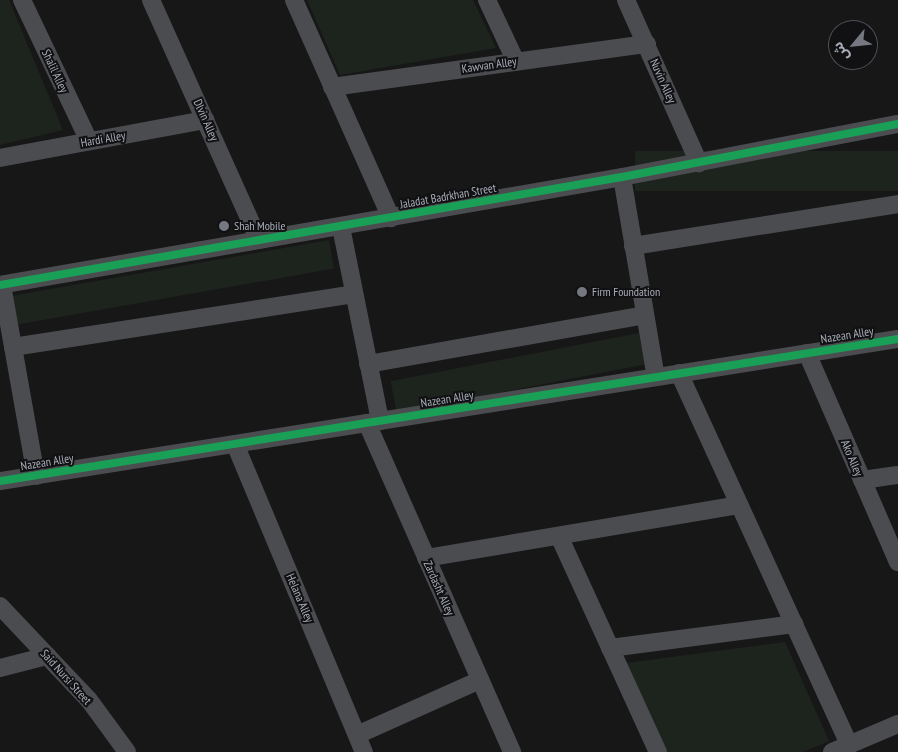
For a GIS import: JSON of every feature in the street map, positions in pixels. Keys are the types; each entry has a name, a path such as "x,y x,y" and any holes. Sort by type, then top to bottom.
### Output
{"street":[{"name":"Shalil Alley","path":"22,0 88,142"},
{"name":"Dlvin Alley","path":"151,0 259,240"},
{"path":"294,0 391,218"},
{"path":"488,0 516,62"},
{"name":"Nuvin Alley","path":"626,0 699,163"},
{"name":"Kawvan Alley","path":"332,87 646,44"},
{"name":"Hardi Alley","path":"0,158 206,120"},
{"name":"Jaladat Badrkhan Street","path":"1,285 622,177 898,124"},
{"path":"622,177 656,377"},
{"path":"633,246 898,204"},
{"name":"Zardasht Alley","path":"341,227 368,364 373,422 426,558 512,752"},
{"path":"1,285 36,476"},
{"path":"13,347 354,294"},
{"path":"368,364 645,315"},
{"name":"Nazean Alley","path":"0,481 898,338"},
{"name":"Ako Alley","path":"807,353 898,562"},
{"path":"680,373 849,745"},
{"name":"Helana Alley","path":"235,444 364,752"},
{"path":"862,480 898,475"},
{"path":"426,558 740,505"},
{"path":"559,536 658,752"},
{"name":"Said Nursi Street","path":"0,606 88,700 123,751"},
{"path":"610,648 794,624"},
{"path":"0,668 47,656"},
{"path":"357,735 480,680"},
{"path":"832,752 898,724"}],"shaded area":[{"path":"0,0 9,0 63,130 0,145"},
{"path":"307,0 473,0 496,48 340,75"},
{"path":"635,151 898,151 898,191 635,191"},
{"path":"329,240 334,269 16,325 11,296"},
{"path":"639,333 645,364 397,413 391,381"},
{"path":"785,642 829,741 803,752 666,752 626,663"}],"cycle path":[{"path":"0,285 622,177 898,124"},
{"path":"0,481 898,339"}],"place":[{"name":"Shah Mobile","path":"224,226"},
{"name":"Firm Foundation","path":"582,292"}]}
